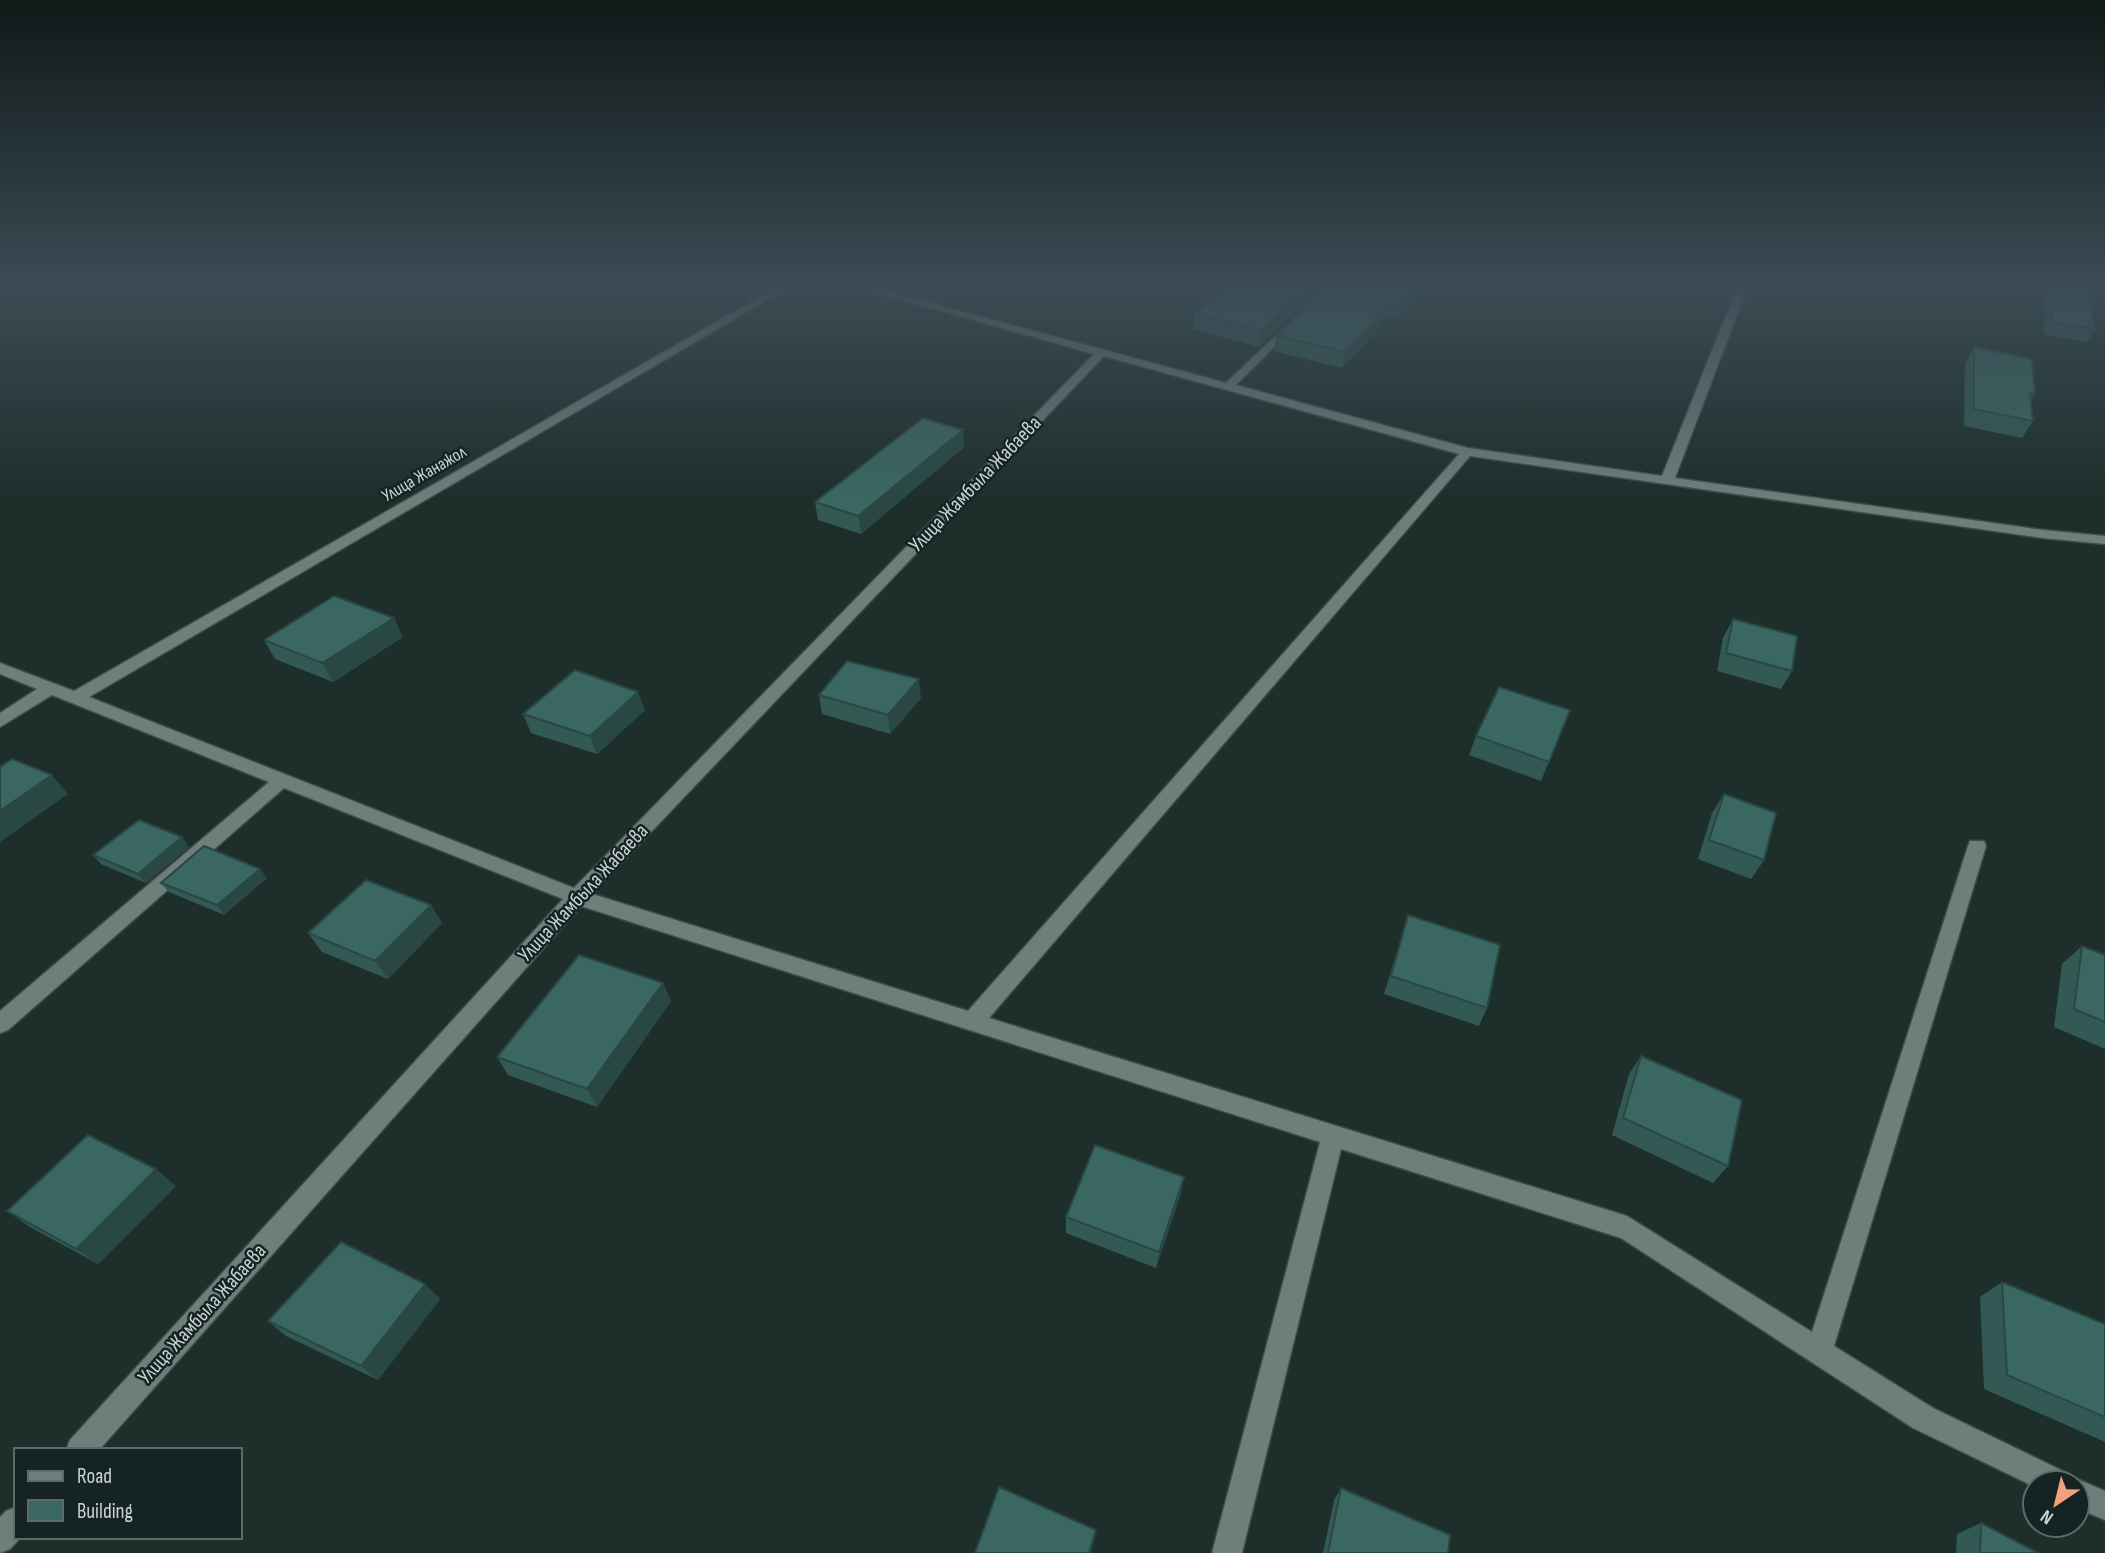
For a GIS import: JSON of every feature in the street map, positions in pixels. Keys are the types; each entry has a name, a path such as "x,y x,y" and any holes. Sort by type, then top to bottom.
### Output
{"street":[{"name":"Улица Жанажол","path":"75,698 666,355"},
{"name":"Улица Жамбыла Жабаева","path":"82,1448 577,897 1099,355"},
{"path":"1115,355 1467,452 2043,534 2105,540"},
{"path":"1228,387 1260,355"},
{"path":"1667,481 1716,355"},
{"path":"972,1022 1467,452"},
{"path":"0,668 577,897 1628,1228 1923,1418 2028,1469"},
{"path":"0,721 50,688"},
{"path":"0,1024 282,780"},
{"path":"1819,1352 1977,846"},
{"path":"1227,1553 1333,1136"},
{"path":"0,1539 14,1523"}],"building":[{"path":"1974,355 2015,355 2032,359 2035,394 2030,393 2033,421 1974,409"},
{"path":"923,418 963,430 858,516 815,502"},
{"path":"334,596 394,618 322,663 264,640"},
{"path":"1733,619 1797,636 1792,671 1726,653"},
{"path":"847,661 919,679 888,715 819,695"},
{"path":"575,670 638,692 590,736 523,714"},
{"path":"1499,687 1570,710 1549,762 1476,736"},
{"path":"12,759 52,775 0,811 0,767"},
{"path":"1724,794 1776,813 1764,860 1709,840"},
{"path":"139,820 182,837 138,874 93,855"},
{"path":"204,846 260,869 217,905 161,883"},
{"path":"366,880 431,905 375,961 308,933"},
{"path":"1408,915 1500,945 1487,1008 1391,976"},
{"path":"2082,946 2105,955 2105,1022 2074,1009"},
{"path":"579,955 663,983 587,1089 497,1057"},
{"path":"1641,1056 1742,1100 1728,1166 1623,1118"},
{"path":"88,1135 156,1169 76,1249 7,1211"},
{"path":"1095,1145 1184,1177 1159,1252 1066,1217"},
{"path":"341,1242 425,1284 361,1366 268,1321"},
{"path":"2002,1282 2105,1324 2105,1417 2007,1375"},
{"path":"999,1487 1096,1530 1089,1553 975,1553"},
{"path":"1341,1488 1450,1535 1448,1553 1328,1553"},
{"path":"1981,1523 2038,1553 1980,1553"}]}
